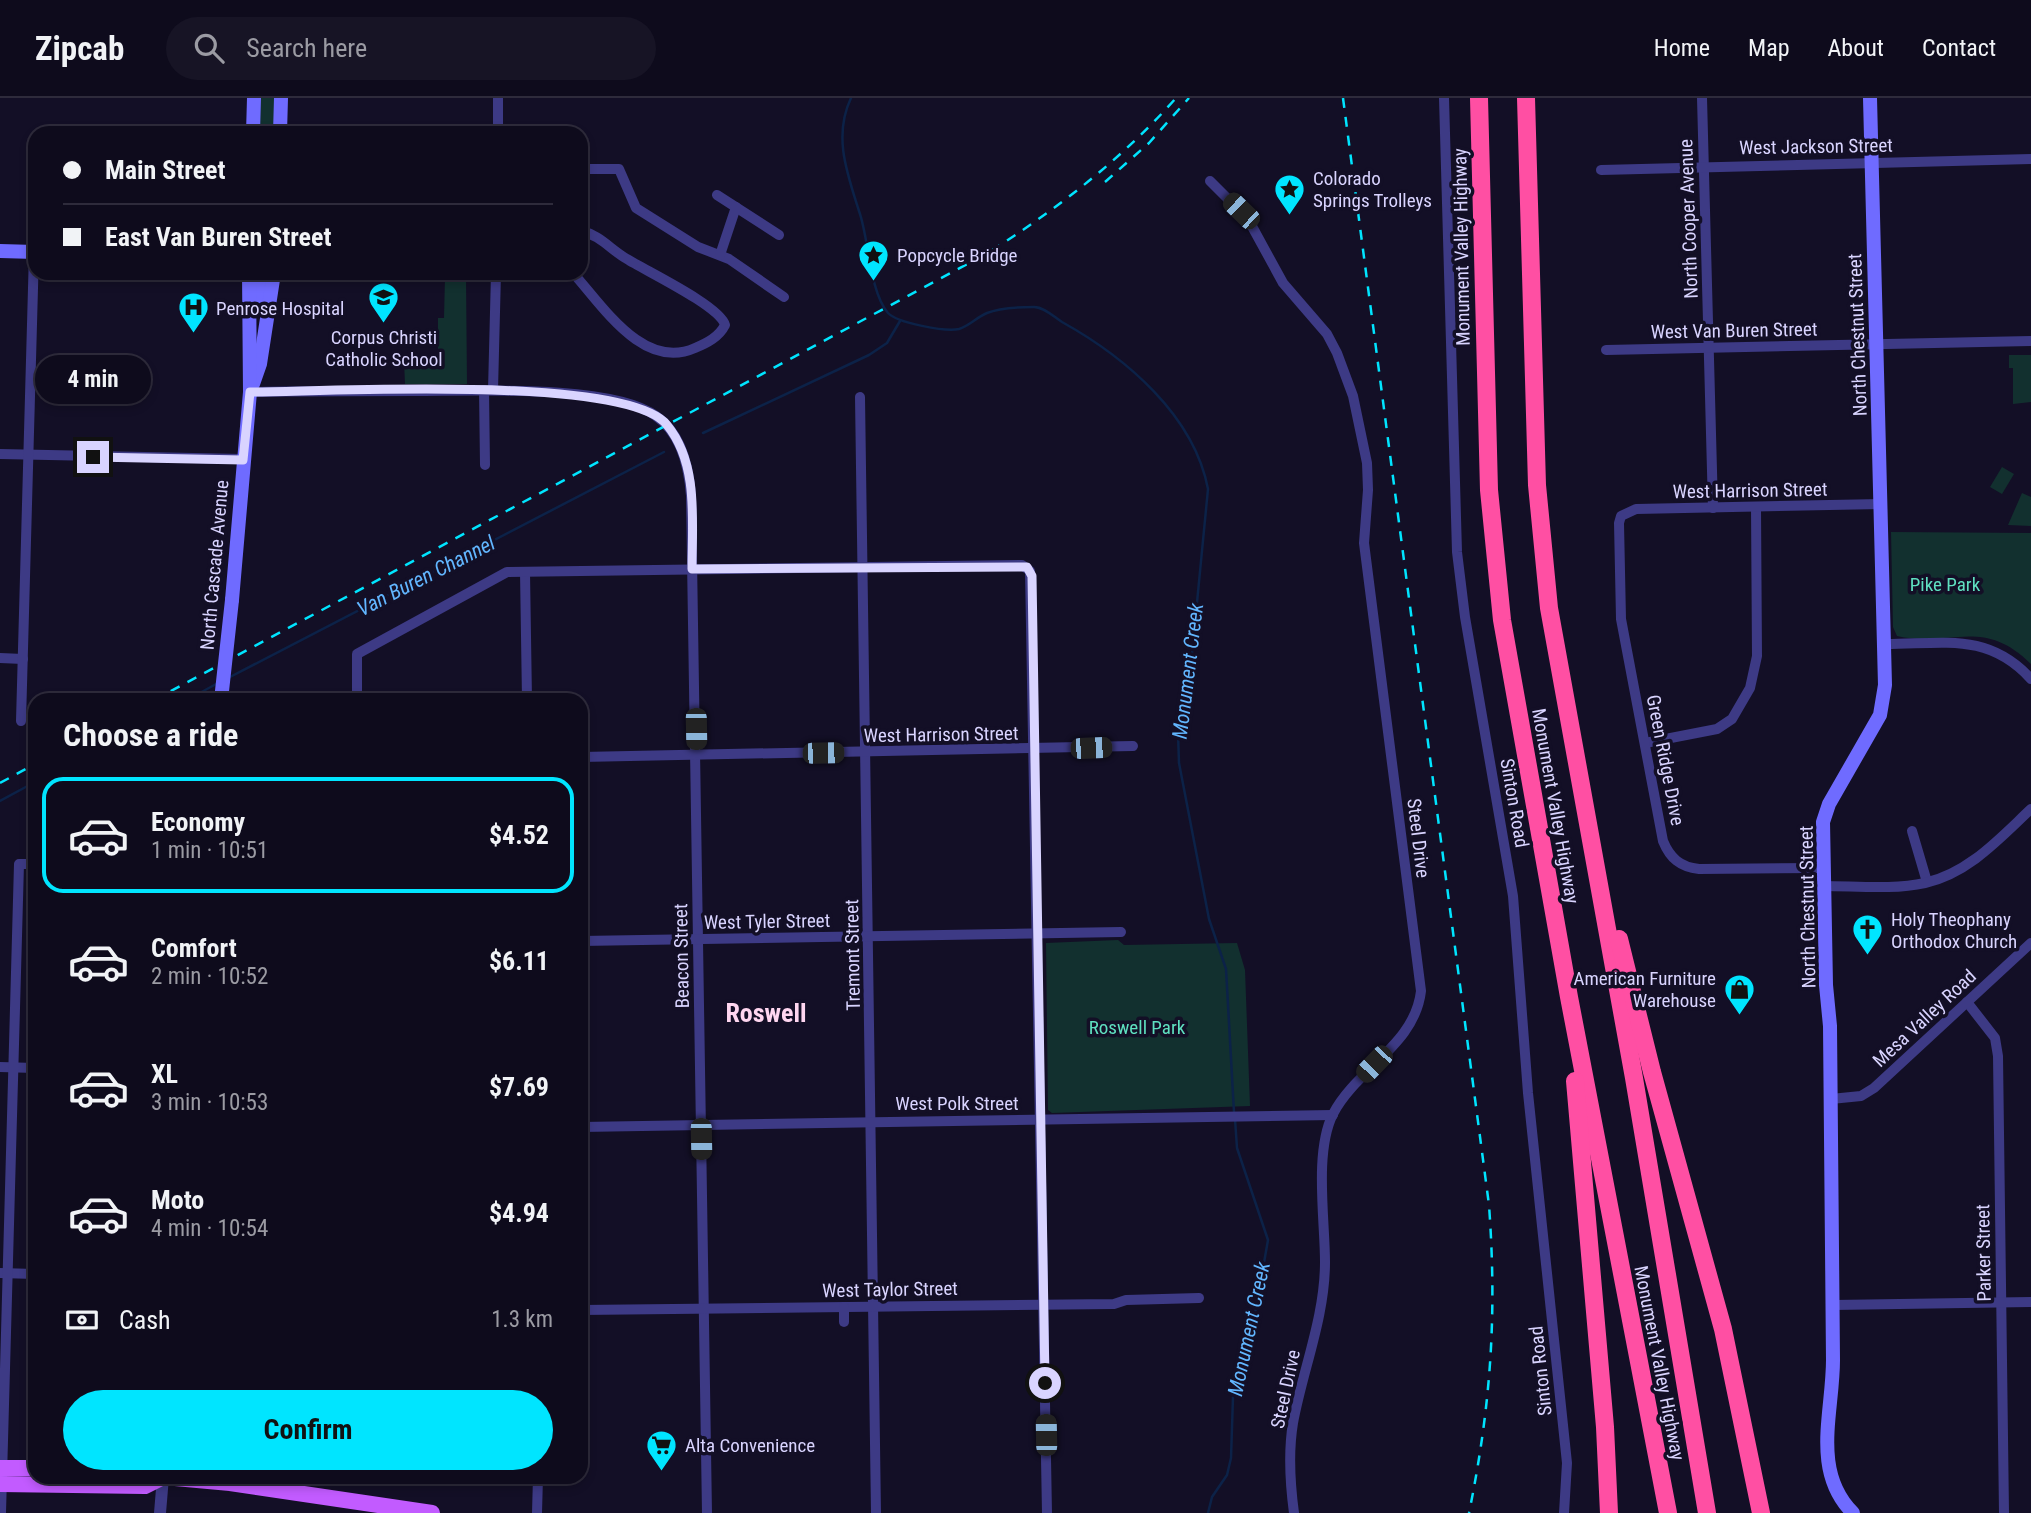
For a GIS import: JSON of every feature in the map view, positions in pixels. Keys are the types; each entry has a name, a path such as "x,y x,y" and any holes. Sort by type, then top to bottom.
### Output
{"highway":[{"name":"Monument Valley Highway","path":"1479,98 1486,407 1493,540 1507,653 1569,997 1668,1513"},
{"name":"Monument Valley Highway","path":"1526,98 1541,534 1556,658 1707,1513"},
{"path":"1592,850 1724,1329 1761,1513"},
{"path":"1569,997 1609,1513"}],"main road":[{"path":"253,126 254,98"},
{"path":"280,126 281,98"},
{"name":"North Chestnut Street","path":"1853,1513 1836,1491 1826,1458 1833,1391 1833,1305 1831,1100 1822,868 1825,814 1880,715 1885,685 1870,98"},
{"path":"0,251 28,252"},
{"name":"North Cascade Avenue","path":"222,693 250,392 249,280"},
{"path":"260,280 263,340"},
{"name":"North Cascade Avenue","path":"250,392 260,363 273,280"},
{"path":"1,1476 28,1470"},
{"path":"1,1476 28,1478"},
{"path":"116,1484 149,1484"},
{"path":"237,1484 432,1513"}],"street":[{"path":"498,98 498,126"},
{"name":"Sinton Road","path":"1444,98 1458,559 1466,629 1513,895 1528,1093 1567,1463 1564,1513"},
{"name":"North Cooper Avenue","path":"1702,98 1713,508"},
{"name":"West Jackson Street","path":"1601,170 2031,159"},
{"path":"588,169 619,169 636,208 698,247 720,255 752,276 770,284 784,297"},
{"name":"Steel Drive","path":"1210,181 1248,219 1283,283 1327,334 1353,396 1367,463 1364,543 1421,991 1417,1011 1408,1028 1357,1082 1333,1115 1323,1169 1324,1285 1291,1442 1294,1513"},
{"path":"717,195 779,234"},
{"path":"720,255 736,207"},
{"path":"579,280 629,335 650,348 672,352 690,350 716,337 725,325 719,315 681,289 625,258 601,239 588,234"},
{"path":"21,721 34,280"},
{"path":"485,465 496,280"},
{"name":"West Van Buren Street","path":"1606,350 2031,341"},
{"path":"250,392 489,390"},
{"name":"Beacon Street","path":"489,390 580,395 650,411 673,433 687,468 691,496 696,756 707,1513"},
{"name":"Tremont Street","path":"860,397 870,937 876,1513"},
{"path":"0,454 243,460"},
{"name":"West Harrison Street","path":"1622,516 1636,509 1881,504"},
{"path":"1645,743 1726,725 1737,712 1750,688 1757,656 1756,507"},
{"name":"Green Ridge Drive","path":"1622,516 1618,531 1621,619 1664,841 1676,862 1699,869 1822,868"},
{"path":"357,693 357,654 507,572 1022,565 1030,570 1036,750 1048,1513"},
{"path":"525,572 527,693"},
{"path":"1886,644 1970,643 2008,656 2031,679"},
{"path":"0,658 23,659"},
{"name":"West Harrison Street","path":"588,757 1133,747"},
{"path":"1823,886 1927,882 1948,875 1975,859 2031,809"},
{"path":"1912,831 1927,882"},
{"path":"1,1513 4,1273 15,1068 19,863 28,864"},
{"name":"West Tyler Street","path":"588,941 1121,932"},
{"name":"Mesa Valley Road","path":"1831,1100 1861,1096 1874,1088 2031,943"},
{"name":"Parker Street","path":"1967,1002 1995,1038 1998,1056 2004,1513"},
{"path":"0,1067 28,1068"},
{"name":"West Polk Street","path":"588,1126 1333,1115"},
{"path":"4,1273 28,1274"},
{"name":"West Taylor Street","path":"588,1310 1043,1305 1199,1298"},
{"path":"1833,1305 2031,1302"},
{"path":"844,1307 844,1322"},
{"path":"160,1513 162,1484"},
{"path":"537,1513 538,1484"}],"green space":[{"path":"260,98 276,98 275,126 259,126"},
{"path":"445,280 466,280 467,384 405,384 404,361 438,360 438,318 444,318"},
{"path":"2009,355 2031,355 2031,402 2013,404 2013,368 2009,368"},
{"path":"2002,467 2014,474 2002,494 1990,487"},
{"path":"2022,493 2031,497 2031,526 2008,525"},
{"name":"Pike Park","path":"1891,532 2031,533 2031,664 2014,650 1997,641 1981,637 1916,639 1897,636 1893,627"},
{"name":"Roswell Park","path":"1118,940 1124,945 1237,943 1245,970 1250,1106 1052,1113 1048,1110 1046,943"}],"waterway":[{"name":"Monument Creek","path":"851,98 843,126 844,154 873,278 888,313 911,323 953,330 963,328 983,315 998,310 1038,307 1109,352 1153,391 1188,437 1200,462 1208,489 1192,654 1178,733 1179,763 1209,919 1226,969 1234,1112"},
{"name":"Van Buren Channel","path":"703,433 869,355 887,343 900,321"},
{"name":"Van Buren Channel","path":"230,677 664,452"},
{"name":"Van Buren Channel","path":"200,693 218,683"},
{"name":"Van Buren Channel","path":"0,801 28,786"},
{"name":"Monument Creek","path":"1208,1513 1212,1497 1227,1475 1231,1458 1233,1397 1253,1325 1268,1240 1237,1148 1235,1119"}],"railway":[{"path":"167,693 986,254 1087,183 1155,121 1176,98"},
{"path":"1105,182 1149,143 1189,98"},
{"path":"1343,98 1489,1205 1492,1284 1490,1360 1483,1435 1469,1513"},
{"path":"0,783 28,768"}],"place":[{"name":"Colorado Springs Trolleys","path":"1290,216"},
{"name":"Popcycle Bridge","path":"874,282"},
{"name":"Corpus Christi Catholic School","path":"384,325"},
{"name":"Penrose Hospital","path":"193,335"},
{"name":"Holy Theophany Orthodox Church","path":"1868,957"},
{"name":"American Furniture Warehouse","path":"1739,1016"},
{"name":"Alta Convenience","path":"662,1472"}],"district":[{"name":"Roswell","path":"766,1013"}],"route":[{"path":"93,457 243,460 250,392 484,390 580,395 650,411 673,433 690,482 692,569 1027,567 1032,576 1037,802 1045,1383"}]}
